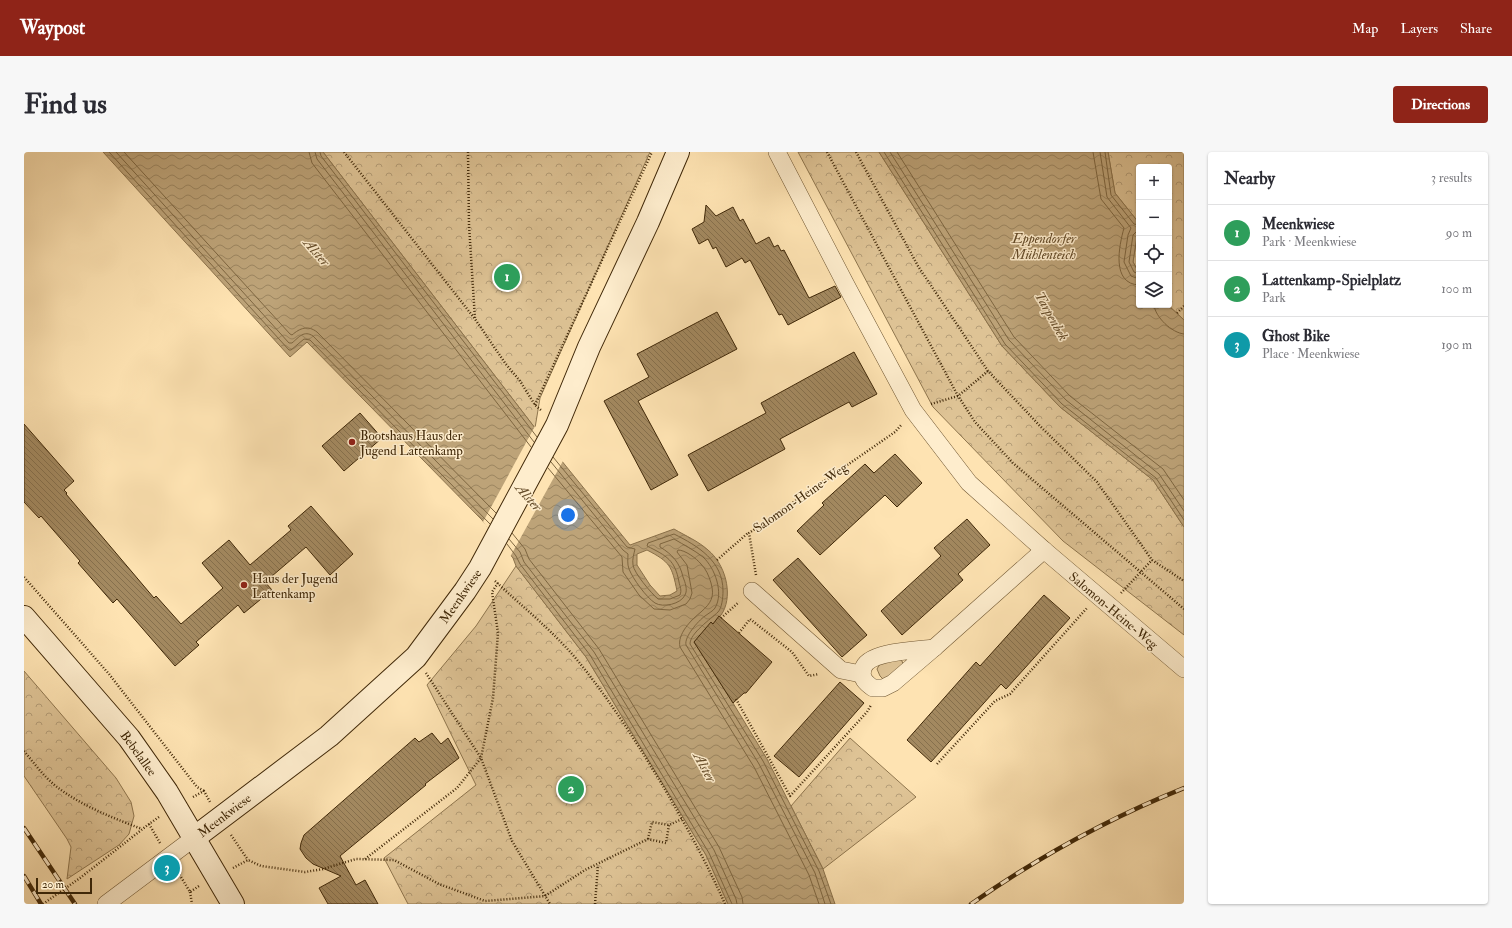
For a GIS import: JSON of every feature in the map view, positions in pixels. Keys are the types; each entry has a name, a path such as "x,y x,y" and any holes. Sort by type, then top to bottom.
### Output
{"street":[{"name":"Meenkwiese","path":"106,904 329,736 416,657 465,591 480,568 552,434 589,347 648,222 678,152"},
{"name":"Salomon-Heine-Weg","path":"777,152 912,410 969,483 1044,550 1184,669"},
{"path":"934,648 876,657 864,665 861,674 865,682 873,688 883,688 893,683 934,648 1044,550"},
{"path":"752,591 841,670 861,674"},
{"name":"Bebelallee","path":"24,617 129,738 167,792 233,904"}],"path":[{"path":"344,152 475,319 505,363 520,381 552,434"},
{"path":"468,152 469,225 475,319"},
{"path":"535,405 652,152"},
{"path":"827,152 958,396 975,422 1013,464 1184,609"},
{"path":"856,152 918,266 988,370 1040,426 1097,482 1152,560 1184,581"},
{"path":"1177,313 1183,307"},
{"path":"912,410 958,396 988,370"},
{"name":"Salomon-Heine-Weg","path":"752,591 757,581 749,533 895,432 912,410"},
{"path":"717,560 749,533"},
{"path":"937,764 995,701 1010,694 1103,601 1141,573 1152,560"},
{"path":"480,568 544,625 578,660 614,709 643,752 682,819 725,904"},
{"path":"24,577 108,674 197,787 204,791"},
{"path":"364,859 457,788 481,758 492,698 498,633 492,592 498,583"},
{"path":"721,618 752,591"},
{"path":"739,633 750,619 792,652 809,676 841,670"},
{"path":"416,657 481,758 512,842 550,904"},
{"path":"736,700 790,796 867,712 883,688"},
{"path":"24,751 51,782 79,802 143,829"},
{"path":"648,839 652,822 669,825 682,819"},
{"path":"43,904 80,878 149,824"},
{"path":"217,876 248,860 261,866 305,872 323,870 356,859 394,860 439,884 485,901 545,896 585,870 648,839 666,843 669,825"},
{"path":"595,904 598,864"},
{"path":"190,892 192,904"}],"green space":[{"path":"323,152 650,152 540,398 535,428"},
{"path":"798,152 879,152 1002,346 1060,407 1153,480 1184,527 1184,635 1063,541 933,407"},
{"path":"1108,152 1184,152 1184,320 1171,308 1172,164 1136,164 1136,219 1115,193"},
{"path":"1136,242 1136,268 1133,262"},
{"path":"516,566 586,657 706,855 728,904 408,904 384,858 476,785 427,685 476,626"},
{"path":"899,659 903,664 888,678 883,679 877,669 881,662"},
{"path":"24,671 116,778 131,802 134,816 129,834 119,845 67,879 71,847 24,776"},
{"path":"850,738 916,797 823,869 791,806"}],"water":[{"name":"Alster","path":"103,152 323,152 535,428 630,545 674,529 704,547 719,563 726,579 726,604 720,616 713,624 711,623 694,642 767,759 823,869 835,904 728,904 706,855 586,657 516,566 513,558 482,520 307,342 290,357","holes":["647,550 661,558 669,566 677,591 670,595 660,596 650,585 637,565 637,554"]},
{"name":"Eppendorfer Mühlenteich","path":"879,152 1108,152 1115,193 1136,219 1136,242 1133,262 1136,268 1136,308 1171,308 1184,320 1184,527 1153,480 1060,407 1002,346"}],"pier":[{"path":"535,426 563,461 510,557 483,522"}],"building":[{"path":"706,205 716,216 733,207 740,221 743,219 756,244 769,237 774,247 778,245 781,251 784,250 809,298 835,286 841,297 788,325 782,314 779,315 750,260 745,263 742,258 726,267 716,247 713,249 708,239 699,244 692,229 704,222"},
{"path":"717,312 737,349 638,401 678,475 651,490 604,401 649,377 637,354"},
{"path":"854,352 877,394 852,407 849,402 780,439 785,449 708,491 688,455 766,413 761,403"},
{"name":"Bootshaus Haus der Jugend Lattenkamp","path":"360,413 382,438 344,471 322,446"},
{"path":"24,424 74,481 64,490 67,493 66,494 154,598 156,596 181,624 223,588 202,563 229,540 250,565 291,530 288,526 311,506 353,554 330,575 306,547 265,582 272,590 244,613 238,605 196,642 199,645 175,666 117,599 113,603 78,563 80,561 41,516 39,518 24,502"},
{"path":"895,454 922,483 897,507 885,495 820,555 797,531 824,505 822,503 865,464 874,473"},
{"path":"967,519 990,545 958,574 963,580 902,635 881,611 941,556 934,548"},
{"path":"798,558 867,635 842,657 773,580"},
{"path":"1044,595 1070,618 1006,689 1001,684 931,762 907,740 976,662 980,666"},
{"path":"719,616 772,662 746,693 744,693 733,703 694,642 711,622 713,624"},
{"path":"840,682 864,703 799,777 774,756"},
{"path":"432,733 441,744 448,738 459,758 425,784 426,785 340,856 356,885 365,880 378,904 328,904 319,888 341,876 313,864 306,858 300,849 304,835 415,738 419,742"}],"railway":[{"path":"971,904 996,887 1074,840 1128,812 1184,788"},
{"path":"24,828 75,904"},
{"path":"24,876 41,904"}],"place":[{"name":"Meenkwiese","path":"507,277"},
{"name":"Bootshaus Haus der Jugend Lattenkamp","path":"352,442"},
{"name":"Haus der Jugend Lattenkamp","path":"244,585"},
{"name":"Lattenkamp-Spielplatz","path":"571,789"},
{"name":"Ghost Bike","path":"167,868"}],"water label":[{"name":"Tarpenbek","path":"1052,316"}]}
